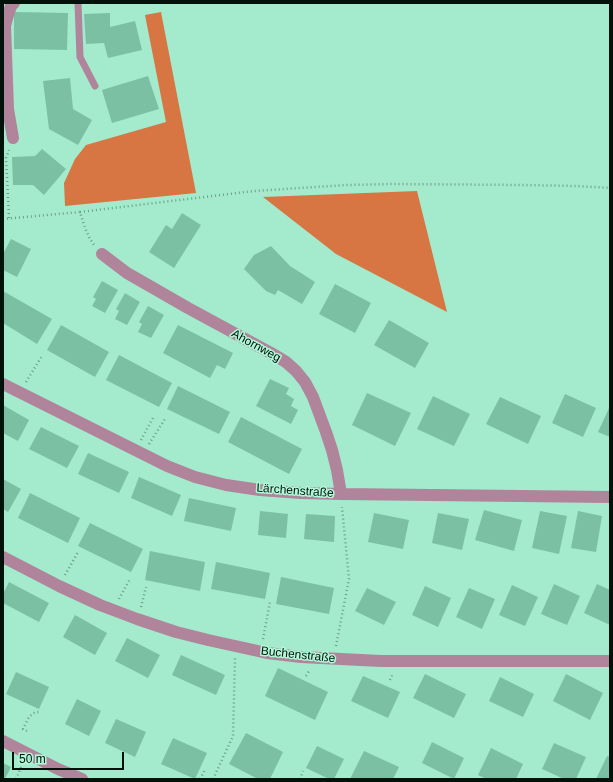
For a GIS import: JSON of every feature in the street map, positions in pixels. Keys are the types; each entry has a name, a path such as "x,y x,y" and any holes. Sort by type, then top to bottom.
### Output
{"street":[{"path":"13,138 8,109 5,26 11,6 14,3"},
{"name":"Ahornweg","path":"102,254 128,273 188,308 271,353 286,362 296,371 305,382 313,397 332,450 341,494"},
{"name":"Lärchenstraße","path":"3,384 167,466 195,477 226,485 283,492 341,494 610,497"},
{"name":"Buchenstraße","path":"3,557 59,586 137,619 176,632 261,652 301,657 392,661 610,661"},
{"path":"3,741 58,769 82,779"}],"lane":[{"path":"78,3 80,56 95,86"}],"path":[{"path":"9,218 6,158 13,138"},
{"path":"3,219 80,212 254,191 354,185 520,185 610,188"},
{"path":"80,212 84,228 90,239 102,254"},
{"path":"19,392 42,356"},
{"path":"139,452 154,416"},
{"path":"139,452 165,419"},
{"path":"334,659 349,579 341,494"},
{"path":"59,586 78,552"},
{"path":"114,610 130,579"},
{"path":"137,619 146,587"},
{"path":"261,652 270,602"},
{"path":"213,779 233,736 235,646"},
{"path":"28,731 23,729 29,717 35,712 39,712"},
{"path":"200,779 205,770"},
{"path":"300,779 303,771"}],"shaded area":[{"path":"161,12 196,193 65,206 64,183 75,159 86,145 166,122 145,15"},
{"path":"417,191 447,312 336,254 263,197"}],"building":[{"path":"14,12 68,13 67,50 14,49"},
{"path":"110,13 110,27 135,21 142,50 108,58 104,43 86,44 84,14"},
{"path":"148,76 159,109 112,123 102,90"},
{"path":"70,78 73,109 92,120 78,145 49,129 43,81"},
{"path":"42,149 66,169 44,195 33,185 13,185 12,157 35,156"},
{"path":"182,213 201,225 174,268 149,252 166,225 172,229"},
{"path":"11,239 31,249 17,277 3,270 3,254"},
{"path":"271,246 290,266 315,282 302,304 278,290 275,295 266,291 244,269 254,255"},
{"path":"102,281 118,290 105,313 92,306 96,299 93,297"},
{"path":"335,284 371,303 355,333 319,314"},
{"path":"3,291 52,319 37,344 3,323"},
{"path":"125,293 140,302 127,325 115,319 119,311 116,309"},
{"path":"148,306 164,315 151,338 138,332 142,324 139,322"},
{"path":"389,320 429,343 415,368 374,345"},
{"path":"61,325 109,352 95,377 47,350"},
{"path":"178,325 233,353 225,369 217,365 210,378 163,353"},
{"path":"119,355 172,383 159,407 106,380"},
{"path":"270,379 289,388 286,394 294,399 291,406 298,410 291,424 256,406"},
{"path":"178,386 230,412 219,434 167,409"},
{"path":"367,393 411,413 395,446 352,425"},
{"path":"565,394 596,408 583,437 552,423"},
{"path":"433,396 470,414 454,446 417,429"},
{"path":"500,397 541,416 528,444 486,424"},
{"path":"3,405 29,420 18,441 3,433"},
{"path":"610,406 610,437 598,432"},
{"path":"241,417 302,449 289,474 228,442"},
{"path":"41,427 79,446 67,468 29,449"},
{"path":"88,453 129,472 119,493 78,474"},
{"path":"139,477 181,495 172,516 131,498"},
{"path":"3,479 21,489 8,512 3,509"},
{"path":"30,493 80,518 68,543 18,518"},
{"path":"189,498 236,508 231,531 184,521"},
{"path":"484,510 522,520 514,551 475,540"},
{"path":"260,511 288,514 286,538 258,535"},
{"path":"540,511 567,516 559,554 532,548"},
{"path":"578,511 602,516 596,552 571,548"},
{"path":"374,513 409,520 403,549 368,542"},
{"path":"438,513 469,519 462,550 432,543"},
{"path":"306,514 335,516 334,542 304,539"},
{"path":"90,523 143,549 131,572 78,546"},
{"path":"150,551 205,562 200,591 145,580"},
{"path":"216,562 270,573 265,599 211,589"},
{"path":"281,577 334,588 329,614 276,604"},
{"path":"9,582 49,603 39,622 3,603 3,594"},
{"path":"554,584 580,596 567,625 541,614"},
{"path":"597,584 610,590 610,625 584,613"},
{"path":"512,585 538,597 525,626 499,615"},
{"path":"425,586 451,598 438,627 412,615"},
{"path":"367,588 396,602 384,625 355,611"},
{"path":"469,588 495,599 482,629 456,617"},
{"path":"75,615 107,633 95,655 63,637"},
{"path":"127,638 160,655 148,678 115,661"},
{"path":"181,655 225,675 216,695 172,675"},
{"path":"278,668 328,692 315,720 265,696"},
{"path":"16,672 49,687 39,709 6,694"},
{"path":"425,674 466,694 454,718 413,698"},
{"path":"566,674 603,693 590,720 553,701"},
{"path":"363,676 400,692 388,718 351,701"},
{"path":"500,677 534,694 523,717 489,701"},
{"path":"77,699 101,711 89,736 65,724"},
{"path":"116,719 146,732 135,757 105,743"},
{"path":"246,733 283,752 270,779 258,779 229,764"},
{"path":"173,738 207,753 195,779 161,764"},
{"path":"432,742 464,758 454,779 422,763"},
{"path":"554,743 586,757 576,779 564,779 542,769"},
{"path":"317,746 344,759 334,779 329,779 306,768"},
{"path":"491,748 523,764 516,779 486,779 478,775"},
{"path":"364,751 399,767 393,779 350,779"},
{"path":"607,756 610,757 610,779 596,779"},
{"path":"3,763 11,767 5,779 3,779"}]}
